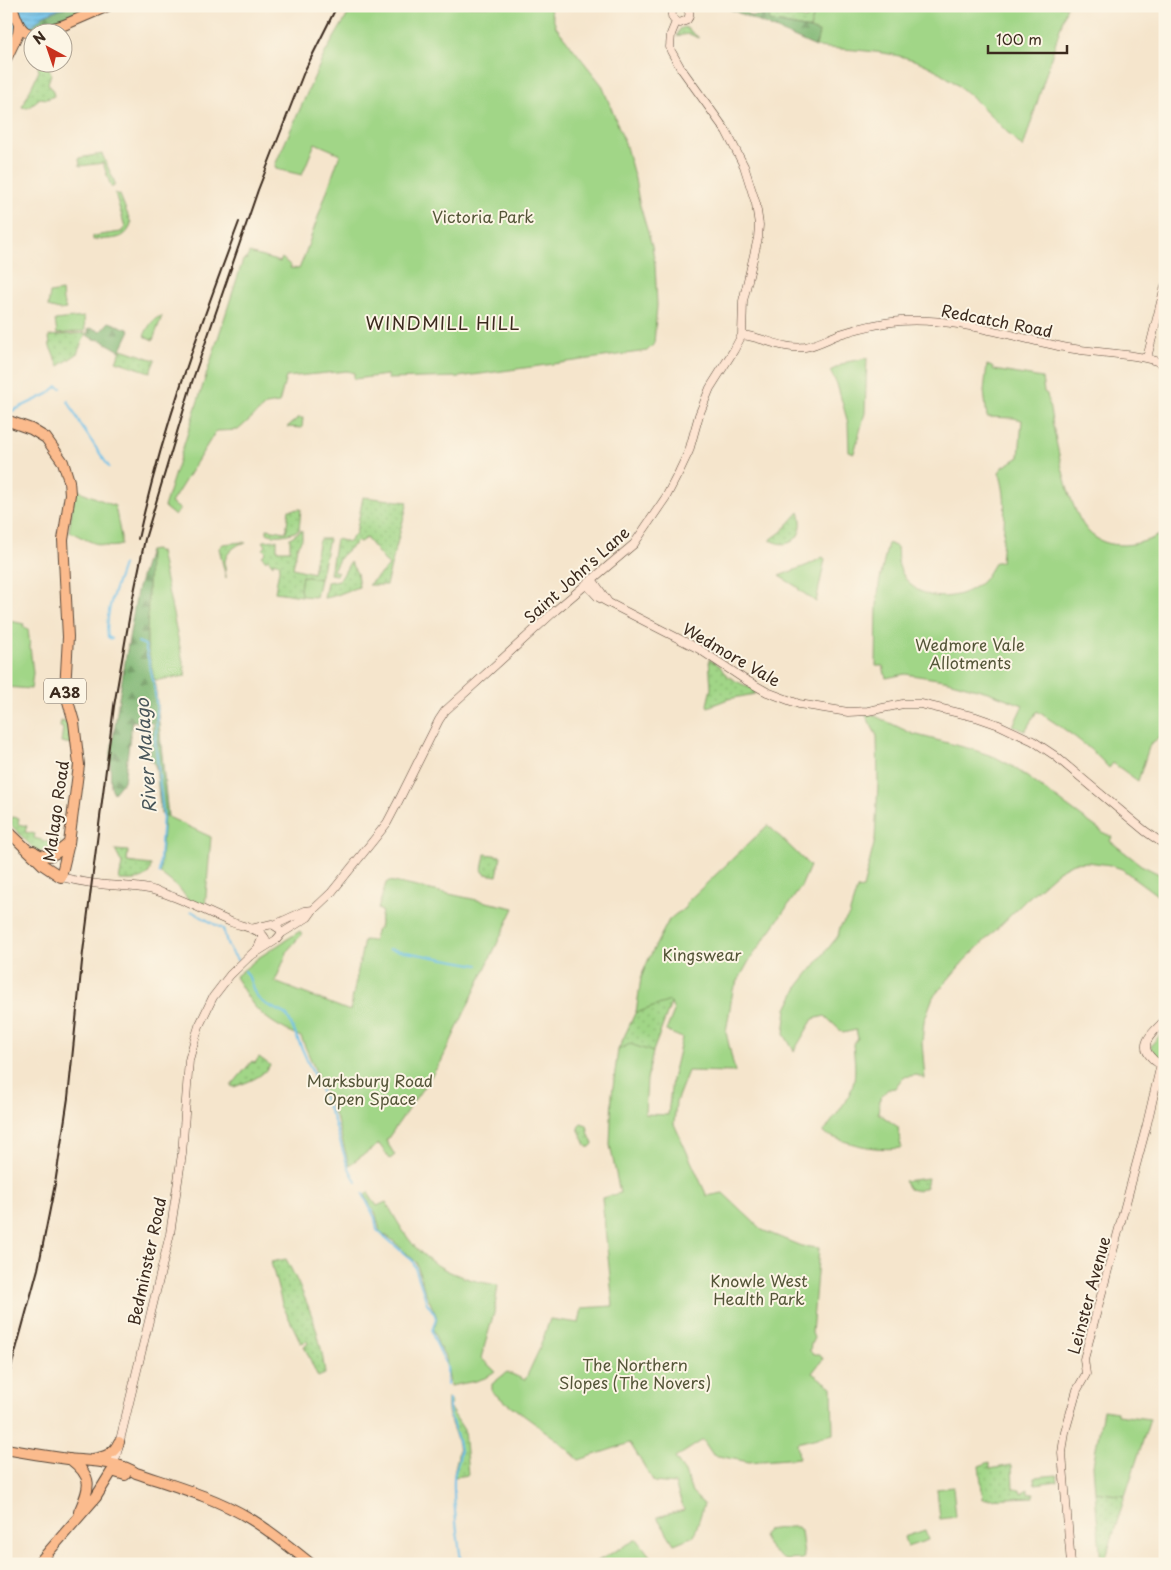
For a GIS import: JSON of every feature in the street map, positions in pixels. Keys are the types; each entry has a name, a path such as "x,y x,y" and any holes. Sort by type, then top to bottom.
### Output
{"highway":[{"path":"12,6 22,28"},
{"path":"71,22 108,6"},
{"path":"8,58 14,46 22,37"},
{"name":"Malago Road","path":"9,422 35,431 46,438 59,454 66,468 70,494 63,540 68,637 65,691 74,722 79,760 69,843 61,876"},
{"path":"6,829 46,868 61,876"},
{"path":"23,846 31,849 39,856 45,857 56,854 69,843"},
{"path":"85,1460 107,1455 114,1450 119,1442"},
{"path":"6,1449 85,1460 113,1468 128,1476 136,1473 213,1500 240,1513 268,1531 311,1564"},
{"path":"70,1459 85,1473 88,1486 96,1497"},
{"name":"Bedminster Road","path":"38,1564 96,1497 113,1468"},
{"path":"76,1520 88,1486"}],"main road":[{"path":"676,6 671,14 676,22 683,23 688,19 689,13 685,6"},
{"name":"Saint John's Lane","path":"276,939 308,917 331,893 387,823 439,720 446,711 589,581 634,544 666,497 686,458 699,415 710,388 742,335 744,302 758,238 756,204 744,166 726,131 680,67 670,47 671,34 676,22"},
{"path":"1148,358 1165,286"},
{"name":"Redcatch Road","path":"742,335 753,336 784,347 805,347 847,332 874,325 900,321 933,321 965,325 1068,348 1148,358 1165,364"},
{"name":"Wedmore Vale","path":"589,581 598,597 706,653 744,679 768,692 799,704 848,712 893,705 921,704 976,717 999,725 1033,741 1054,755 1145,831 1165,845"},
{"path":"61,876 82,882 138,887 156,891 250,929 263,935 268,941 276,939 279,931 272,925 264,928 263,935"},
{"name":"Saint John's Lane","path":"250,929 272,925 313,910"},
{"name":"Bedminster Road","path":"113,1468 170,1234 182,1154 189,1060 194,1042 207,1008 219,988 258,948 263,935"},
{"name":"Bedminster Road","path":"252,955 276,939"},
{"path":"1163,1064 1157,1063 1148,1055 1145,1047 1146,1041 1165,1020"},
{"name":"Leinster Avenue","path":"1071,1564 1062,1463 1063,1445 1077,1390 1085,1377 1084,1359 1163,1064"}],"green space":[{"path":"67,6 90,6 53,22 35,22 44,15"},
{"name":"Victoria Park","path":"353,6 549,6 556,27 602,85 625,143 652,246 655,265 657,305 654,344 647,351 459,377 388,379 387,375 354,379 354,373 347,371 286,377 279,403 266,405 238,430 216,431 171,503 180,509 175,516 164,507 243,260 247,259 249,253 280,262 282,258 291,266 290,268 299,269 340,154 315,143 302,175 276,169 275,165 325,53"},
{"path":"723,6 744,6 749,16 766,15 767,6 771,6 769,21 819,32 816,47"},
{"path":"771,6 776,6 774,12 781,13 781,15 794,17 795,15 806,19 810,6 816,6 810,29 769,21"},
{"path":"816,6 1067,6 1023,148 973,98 944,75 929,67 914,60 890,54 816,47 819,32 810,29"},
{"path":"685,27 699,38 689,34 677,36 680,29"},
{"path":"39,72 50,72 48,83 54,96 47,99 40,98 28,108 22,107"},
{"path":"102,154 115,183 113,187 111,187 103,163 80,166 79,158"},
{"path":"115,193 120,195 131,223 129,229 117,238 93,240 93,236 121,232 125,227"},
{"path":"62,291 66,309 59,310 48,307 50,293"},
{"path":"162,316 153,340 144,336 153,321"},
{"path":"84,317 85,331 57,334 55,320"},
{"path":"109,322 130,330 120,351 101,340 93,339 87,335 89,328 101,331"},
{"path":"86,333 77,354 59,366 50,347 49,336"},
{"path":"122,349 155,360 150,372 116,361"},
{"path":"867,358 865,413 854,453 849,451 848,423 837,384 830,371 847,362"},
{"name":"Wedmore Vale Allotments","path":"987,365 994,370 1042,378 1061,465 1072,503 1087,530 1104,542 1124,545 1146,541 1165,532 1165,734 1150,744 1138,781 1113,763 1109,768 1084,744 1037,711 1025,731 1013,726 1023,705 988,692 944,680 905,674 886,678 883,666 876,666 879,584 888,543 897,547 898,564 905,578 913,587 923,593 934,596 945,597 969,591 986,577 995,562 1001,562 1005,505 999,472 1003,467 1019,457 1022,420 987,417 984,391"},
{"path":"298,418 303,418 302,428 287,427"},
{"path":"75,489 115,506 121,545 101,545 69,531"},
{"path":"363,497 408,502 386,585 368,585 389,566 366,538 360,542 358,541 341,556 333,570 338,573 336,575 330,574 336,539 349,542 356,533"},
{"path":"301,509 299,530 279,535 267,533 267,529 286,532 289,510"},
{"path":"799,512 801,527 795,539 785,544 770,540 781,532"},
{"path":"302,530 302,539 297,547 293,568 313,573 318,543 320,539 329,539 320,579 302,576 300,590 302,596 275,592 280,564 273,562 273,565 262,556 266,552 263,549 266,546 263,541 277,540 277,550 290,550 290,538"},
{"path":"246,543 236,546 226,557 226,578 219,548 223,544"},
{"path":"155,550 160,552 186,676 158,680 154,679 147,644 149,551"},
{"path":"149,551 147,644 155,682 168,817 161,814 156,768 153,761 149,760 153,723 132,721 124,781 114,793 111,787 110,760 119,698 137,591"},
{"path":"823,557 825,559 816,602 799,588 779,576 808,565"},
{"path":"350,562 357,573 359,587 324,598 327,582 339,580"},
{"path":"302,576 320,579 316,597 302,596 300,590"},
{"path":"6,620 24,624 23,626 28,629 33,673 31,689 6,687"},
{"path":"709,659 720,666 722,671 730,678 755,690 755,694 728,699 708,707 711,688"},
{"path":"871,714 913,734 971,749 995,757 1012,766 1112,837 1110,841 1141,865 1165,877 1165,901 1122,869 1088,862 1073,863 1058,871 964,961 933,997 924,1021 922,1043 925,1079 917,1075 903,1077 895,1088 888,1089 880,1098 878,1113 898,1127 901,1148 891,1149 861,1146 823,1133 853,1086 855,1062 853,1044 858,1038 856,1030 843,1033 825,1016 813,1019 794,1051 784,1034 787,1009 799,985 838,936 840,927 849,915 857,889 863,888 875,840 878,784 877,736 866,716"},
{"path":"61,721 66,722 72,744 61,742 63,728 60,727"},
{"path":"164,815 211,837 205,907 189,901 180,889 160,873"},
{"path":"12,817 19,818 18,824 27,826 25,832 35,834 34,838 52,843 53,841 61,842 50,850 36,851 10,824"},
{"path":"768,825 810,866 801,887 749,961 733,990 726,1032 735,1072 688,1071 676,1102 674,1124 707,1196 723,1193 762,1230 801,1246 819,1248 812,1333 814,1338 810,1351 813,1354 820,1354 823,1359 812,1373 832,1387 833,1434 797,1443 799,1458 749,1462 713,1455 703,1440 675,1458 685,1472 692,1493 704,1504 694,1536 674,1544 657,1517 684,1510 675,1484 654,1482 630,1443 579,1460 556,1439 492,1392 492,1384 507,1372 525,1380 539,1350 550,1319 579,1323 582,1308 613,1306 602,1198 620,1193 610,1145 612,1094 618,1050 630,1044 653,1052 647,1079 645,1114 668,1115 672,1079 682,1038 666,1031 674,1011 670,1001 636,1013 641,978 669,920 686,908 686,903"},
{"path":"115,850 128,851 127,862 151,865 150,871 144,878 119,880 122,864"},
{"path":"485,854 501,856 497,876 485,874 482,870"},
{"name":"Marksbury Road Open Space","path":"389,881 514,908 441,1062 386,1141 395,1155 390,1159 379,1144 349,1165 337,1121 301,1037 276,1025 265,1017 249,1000 235,977 258,958 300,931 302,934 288,950 275,982 350,1011 364,940 373,941 377,929 379,929 382,911 378,909 386,883"},
{"path":"669,920 673,998 652,1054 647,1079 618,1050 637,1009 643,972"},
{"path":"1165,1031 1165,1058 1162,1058 1153,1054 1151,1046"},
{"path":"259,1057 270,1065 267,1069 249,1081 234,1087 231,1086 252,1061 255,1063"},
{"path":"581,1123 587,1125 593,1144 590,1147 587,1147 578,1128"},
{"path":"928,1178 926,1187 918,1191 909,1189 904,1181"},
{"path":"368,1192 377,1206 386,1202 408,1238 426,1257 437,1265 472,1280 498,1285 494,1313 481,1358 495,1371 485,1378 450,1386 446,1358 438,1344 433,1329 437,1320 436,1315 425,1292 416,1262 391,1239 380,1232 376,1215 365,1195"},
{"path":"286,1259 312,1315 320,1343 325,1374 318,1377 304,1346 308,1344 307,1341 301,1343 282,1304 271,1262"},
{"path":"448,1398 452,1402 449,1407 464,1430 468,1475 454,1477 458,1445 449,1418"},
{"path":"1103,1410 1117,1412 1117,1415 1150,1419 1125,1496 1095,1492 1093,1465"},
{"path":"990,1462 990,1469 1012,1465 1013,1489 1020,1489 1021,1493 1028,1489 1028,1494 1034,1493 1034,1497 983,1499 979,1466"},
{"path":"1057,1475 1058,1481 1035,1484 1034,1477"},
{"path":"953,1487 956,1517 940,1519 937,1489"},
{"path":"1095,1492 1125,1496 1104,1564 1101,1564"},
{"path":"798,1527 801,1531 803,1559 785,1560 771,1550 764,1539 763,1535 767,1530"},
{"path":"925,1530 928,1540 907,1547 904,1537"},
{"path":"637,1539 656,1564 594,1564 594,1563"}],"water":[{"path":"6,6 67,6 44,15 36,22 22,22 22,31 6,37"}],"waterway":[{"name":"River Malago","path":"8,413 48,394 57,386 61,388"},
{"name":"River Malago","path":"68,401 82,427 109,467"},
{"name":"River Malago","path":"112,639 108,637 108,619 111,601 123,565"},
{"name":"River Malago","path":"138,642 145,645 153,679 156,704 157,728 155,739 163,814 159,873"},
{"name":"River Malago","path":"191,911 223,929 228,946 238,961"},
{"path":"389,949 478,965"},
{"name":"River Malago","path":"245,971 255,994 260,1000 288,1017 334,1121 347,1164 356,1182"},
{"name":"River Malago","path":"363,1194 375,1218 377,1230 413,1261 427,1303 436,1318 432,1331 447,1366 447,1385"},
{"name":"River Malago","path":"449,1399 451,1420 458,1439 460,1452 454,1476 454,1499 461,1560 464,1564"}],"railway":[{"path":"6,1386 38,1269 55,1184 68,1098 83,952 114,706 145,539 193,379 258,190 304,72 337,6"},
{"path":"138,539 170,418 196,339 239,222"}],"district":[{"name":"WINDMILL HILL","path":"443,322"}],"park label":[{"name":"Kingswear","path":"702,954"},
{"name":"Knowle West Health Park","path":"759,1289"},
{"name":"The Northern Slopes (The Novers)","path":"635,1373"}]}
